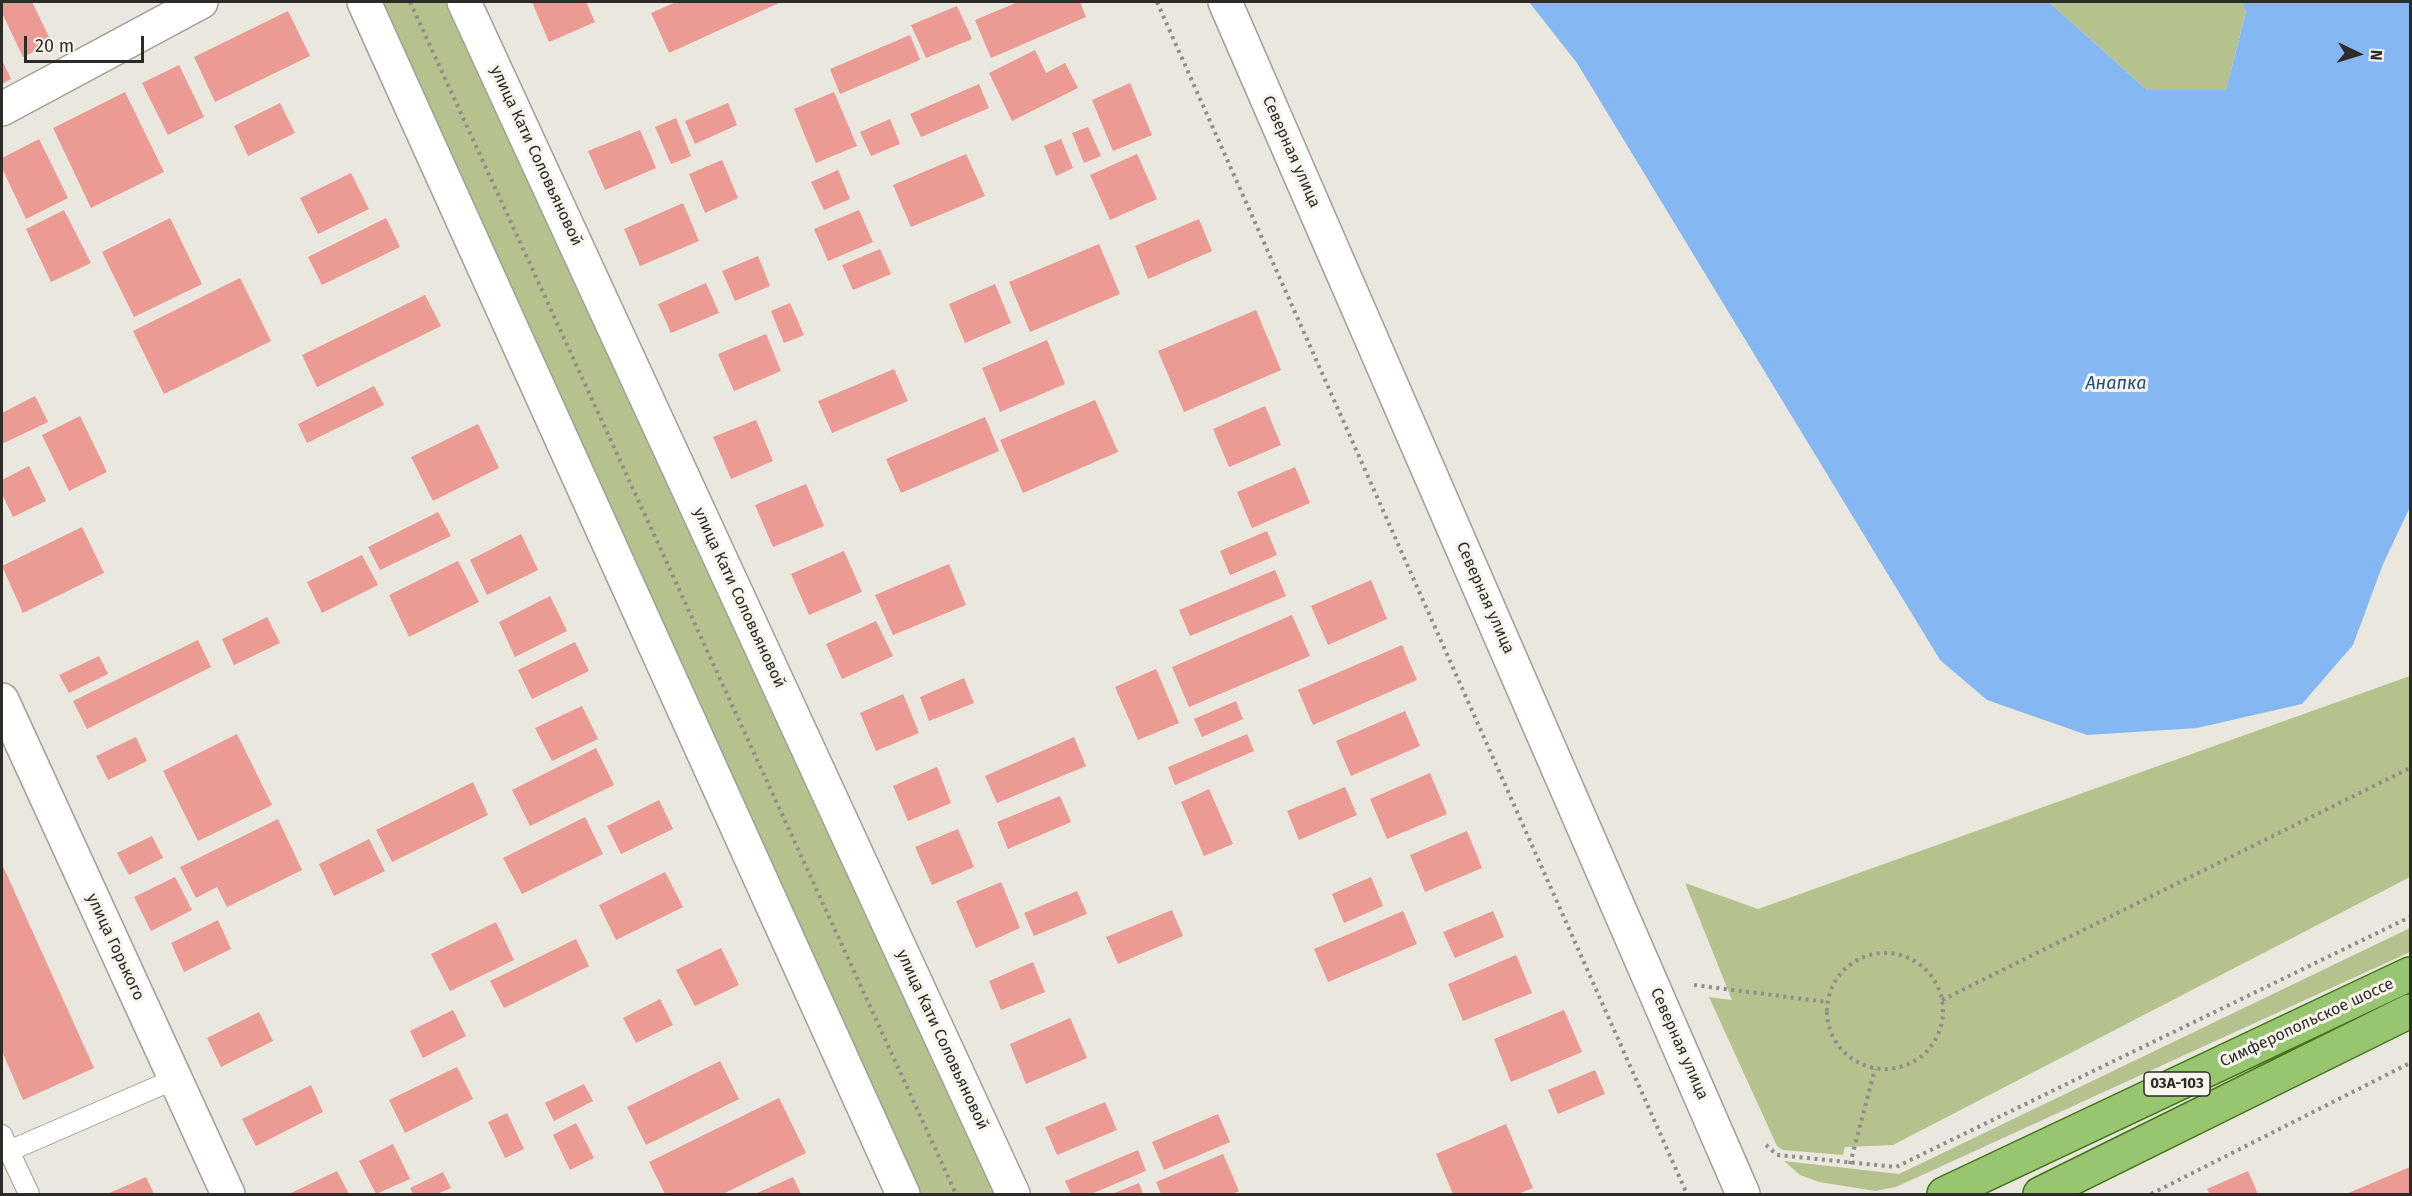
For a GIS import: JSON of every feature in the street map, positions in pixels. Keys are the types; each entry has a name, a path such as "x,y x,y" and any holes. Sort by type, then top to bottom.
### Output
{"main road":[{"name":"Симферопольское шоссе","path":"1944,1194 2410,974"},
{"name":"Симферопольское шоссе","path":"2040,1194 2410,1011"}],"street":[{"path":"2,109 201,2"},
{"path":"364,2 903,1194"},
{"name":"улица Кати Соловьяновой","path":"464,2 1013,1194"},
{"name":"Северная улица","path":"1225,2 1743,1194"},
{"name":"улица Горького","path":"2,700 228,1194"}],"lane":[{"path":"29,1194 5,1143 175,1079"}],"path":[{"path":"411,2 956,1194"},
{"path":"1157,2 1687,1194"},
{"path":"1942,1000 2410,768"},
{"path":"1762,1137 1767,1148 1777,1155 1896,1167 2410,917"},
{"path":"1893,953 1910,959 1925,969 1936,983 1942,1000 1943,1019 1937,1037 1926,1052 1912,1063 1894,1069 1875,1069 1858,1063 1844,1052 1833,1037 1827,1020 1827,1002 1833,985 1843,970 1858,959 1875,954 1893,953"},
{"path":"1695,986 1700,997"},
{"path":"2151,1194 2410,1063"},
{"path":"1850,1164 1875,1069"}],"green space":[{"path":"378,2 451,2 1001,1194 918,1194"},
{"path":"2049,2 2242,2 2246,12 2226,90 2147,90"},
{"path":"2410,676 2410,877 1893,1145 1845,1147 1843,1155 1783,1150 1777,1146 1709,997 1732,1000 1685,883 1758,909"},
{"path":"2410,928 2410,952 1896,1187 1875,1191 1819,1182 1800,1175 1784,1161 1899,1174"}],"water":[{"name":"Анапка","path":"1529,2 2049,2 2147,90 2226,90 2246,12 2242,2 2410,2 2410,507 2383,564 2353,645 2302,704 2197,728 2087,735 1987,700 1940,660 1577,63"}],"building":[{"path":"2,2 32,2 52,43 23,57 2,13"},
{"path":"532,2 586,2 595,22 549,42"},
{"path":"676,2 781,2 669,53 651,13"},
{"path":"1018,2 1080,2 1086,17 991,58 975,20"},
{"path":"957,6 972,39 926,58 911,25"},
{"path":"288,11 310,56 215,102 194,57"},
{"path":"910,35 920,60 840,94 830,69"},
{"path":"1035,50 1046,73 1065,63 1078,88 1012,121 989,73"},
{"path":"2,60 11,79 2,84"},
{"path":"179,65 204,117 168,135 142,83"},
{"path":"1130,83 1152,135 1113,151 1092,100"},
{"path":"979,84 989,108 921,137 910,114"},
{"path":"125,92 164,172 91,208 53,128"},
{"path":"834,92 857,146 816,163 794,109"},
{"path":"280,103 295,133 248,156 234,126"},
{"path":"728,103 737,125 695,144 685,121"},
{"path":"676,118 691,156 671,164 655,127"},
{"path":"890,119 900,144 871,156 860,132"},
{"path":"1088,127 1101,156 1084,163 1072,133"},
{"path":"640,130 656,168 605,190 588,151"},
{"path":"39,139 68,198 26,219 2,168 2,158"},
{"path":"1061,139 1073,168 1056,176 1044,146"},
{"path":"966,154 985,196 911,227 893,185"},
{"path":"1137,154 1157,199 1110,220 1090,175"},
{"path":"722,160 738,198 705,213 689,174"},
{"path":"838,170 850,199 824,210 811,182"},
{"path":"351,173 369,209 318,234 300,198"},
{"path":"683,203 699,241 640,266 624,229"},
{"path":"64,210 91,263 51,282 26,229"},
{"path":"859,210 873,242 828,261 814,229"},
{"path":"170,218 202,284 134,317 102,252"},
{"path":"386,218 400,247 322,285 308,257"},
{"path":"1199,219 1212,251 1148,279 1135,246"},
{"path":"1099,244 1120,294 1030,332 1009,282"},
{"path":"880,249 891,274 853,290 842,265"},
{"path":"758,256 770,286 735,301 722,271"},
{"path":"240,278 271,341 164,394 133,331"},
{"path":"706,283 719,313 671,333 658,304"},
{"path":"995,284 1011,323 965,343 949,304"},
{"path":"425,295 441,326 317,387 302,355"},
{"path":"790,303 804,335 784,343 771,311"},
{"path":"1256,310 1281,370 1184,412 1158,351"},
{"path":"766,334 781,371 734,391 718,354"},
{"path":"1047,340 1065,384 1000,412 982,368"},
{"path":"894,369 908,401 832,433 818,401"},
{"path":"374,386 384,405 307,443 298,424"},
{"path":"35,396 48,422 2,444 2,413"},
{"path":"1095,400 1118,452 1023,493 1000,440"},
{"path":"1265,406 1281,445 1229,467 1213,429"},
{"path":"80,416 107,472 69,491 42,435"},
{"path":"985,417 999,451 901,493 886,459"},
{"path":"756,420 773,461 731,479 713,437"},
{"path":"478,424 499,468 433,501 411,457"},
{"path":"29,466 46,501 13,517 2,494 2,480"},
{"path":"1295,467 1310,503 1252,528 1237,492"},
{"path":"806,484 824,526 773,547 755,505"},
{"path":"438,512 451,536 380,570 368,547"},
{"path":"82,527 104,573 23,613 2,566"},
{"path":"1267,531 1277,555 1230,575 1220,551"},
{"path":"521,534 538,570 487,595 470,560"},
{"path":"844,551 862,592 809,615 791,574"},
{"path":"362,555 378,585 322,613 307,582"},
{"path":"458,561 479,602 409,637 389,595"},
{"path":"949,564 966,605 893,635 875,595"},
{"path":"1275,570 1286,596 1190,636 1179,610"},
{"path":"1371,580 1387,619 1328,645 1311,606"},
{"path":"550,596 567,631 515,657 499,622"},
{"path":"1292,615 1310,656 1189,707 1172,667"},
{"path":"267,617 280,643 234,665 222,639"},
{"path":"876,621 893,656 842,679 826,644"},
{"path":"198,640 211,667 87,729 73,701"},
{"path":"575,642 589,671 532,699 518,670"},
{"path":"1402,645 1417,680 1313,725 1298,690"},
{"path":"99,656 108,674 69,693 59,675"},
{"path":"1156,669 1179,723 1138,740 1115,687"},
{"path":"964,678 974,703 929,721 920,697"},
{"path":"903,694 919,733 876,751 860,713"},
{"path":"1236,701 1243,719 1202,737 1194,719"},
{"path":"582,706 598,739 552,761 535,728"},
{"path":"1405,711 1420,746 1351,776 1336,741"},
{"path":"237,734 272,805 198,841 163,771"},
{"path":"1247,734 1254,751 1175,785 1168,767"},
{"path":"136,737 147,761 108,780 96,756"},
{"path":"1074,737 1086,766 997,803 985,776"},
{"path":"596,748 614,785 530,826 512,790"},
{"path":"937,767 951,803 908,821 893,786"},
{"path":"1430,773 1447,814 1387,839 1370,799"},
{"path":"473,782 488,815 392,862 376,830"},
{"path":"1345,787 1357,815 1299,840 1287,811"},
{"path":"1209,789 1233,844 1204,856 1181,802"},
{"path":"1060,796 1071,822 1008,849 997,822"},
{"path":"659,800 673,829 621,854 607,826"},
{"path":"585,817 603,854 522,894 503,858"},
{"path":"278,819 302,870 227,907 217,887 196,898 180,867"},
{"path":"958,829 974,867 932,885 915,847"},
{"path":"1467,831 1482,868 1425,892 1410,855"},
{"path":"152,836 163,858 129,875 117,853"},
{"path":"369,839 385,871 334,896 319,864"},
{"path":"2,864 94,1068 23,1100 2,1051"},
{"path":"665,872 683,907 616,940 599,905"},
{"path":"175,877 192,910 151,931 134,897"},
{"path":"1371,877 1383,906 1344,923 1332,894"},
{"path":"1001,882 1020,928 976,948 956,901"},
{"path":"1077,891 1087,914 1034,936 1024,913"},
{"path":"1172,910 1183,936 1118,964 1106,937"},
{"path":"1403,911 1417,944 1328,982 1314,949"},
{"path":"1493,911 1504,937 1455,958 1443,932"},
{"path":"218,920 231,949 184,972 171,943"},
{"path":"496,922 514,960 450,991 431,954"},
{"path":"576,939 589,966 504,1008 490,981"},
{"path":"721,948 739,985 695,1006 676,970"},
{"path":"1516,955 1532,993 1463,1021 1448,984"},
{"path":"1033,962 1045,992 1001,1010 989,981"},
{"path":"660,999 673,1025 636,1043 623,1018"},
{"path":"453,1010 466,1036 423,1058 410,1031"},
{"path":"1564,1010 1582,1052 1511,1082 1494,1039"},
{"path":"259,1012 273,1041 221,1067 207,1038"},
{"path":"1070,1018 1087,1058 1026,1084 1010,1044"},
{"path":"720,1061 739,1099 646,1145 627,1107"},
{"path":"457,1067 473,1099 405,1133 389,1100"},
{"path":"1595,1070 1605,1094 1558,1114 1548,1090"},
{"path":"584,1084 593,1101 554,1121 545,1103"},
{"path":"311,1085 323,1112 256,1146 242,1119"},
{"path":"779,1098 806,1153 723,1194 665,1194 649,1162"},
{"path":"1105,1102 1117,1130 1057,1155 1045,1127"},
{"path":"507,1113 524,1149 505,1158 488,1122"},
{"path":"1218,1114 1230,1142 1164,1170 1152,1142"},
{"path":"576,1123 594,1158 570,1170 553,1135"},
{"path":"1506,1124 1533,1188 1518,1194 1453,1194 1436,1154"},
{"path":"393,1144 410,1179 376,1194 359,1161"},
{"path":"1138,1150 1146,1171 1091,1194 1071,1194 1065,1181"},
{"path":"1223,1154 1239,1191 1232,1194 1161,1194 1156,1182"},
{"path":"2410,1167 2410,1194 2346,1194"},
{"path":"337,1171 349,1194 289,1194"},
{"path":"2248,1171 2258,1194 2210,1194 2207,1189"},
{"path":"443,1172 451,1188 437,1194 413,1194 410,1188"},
{"path":"146,1177 154,1194 107,1194"},
{"path":"793,1177 801,1194 755,1194"},
{"path":"1139,1183 1143,1194 1112,1194"}]}
